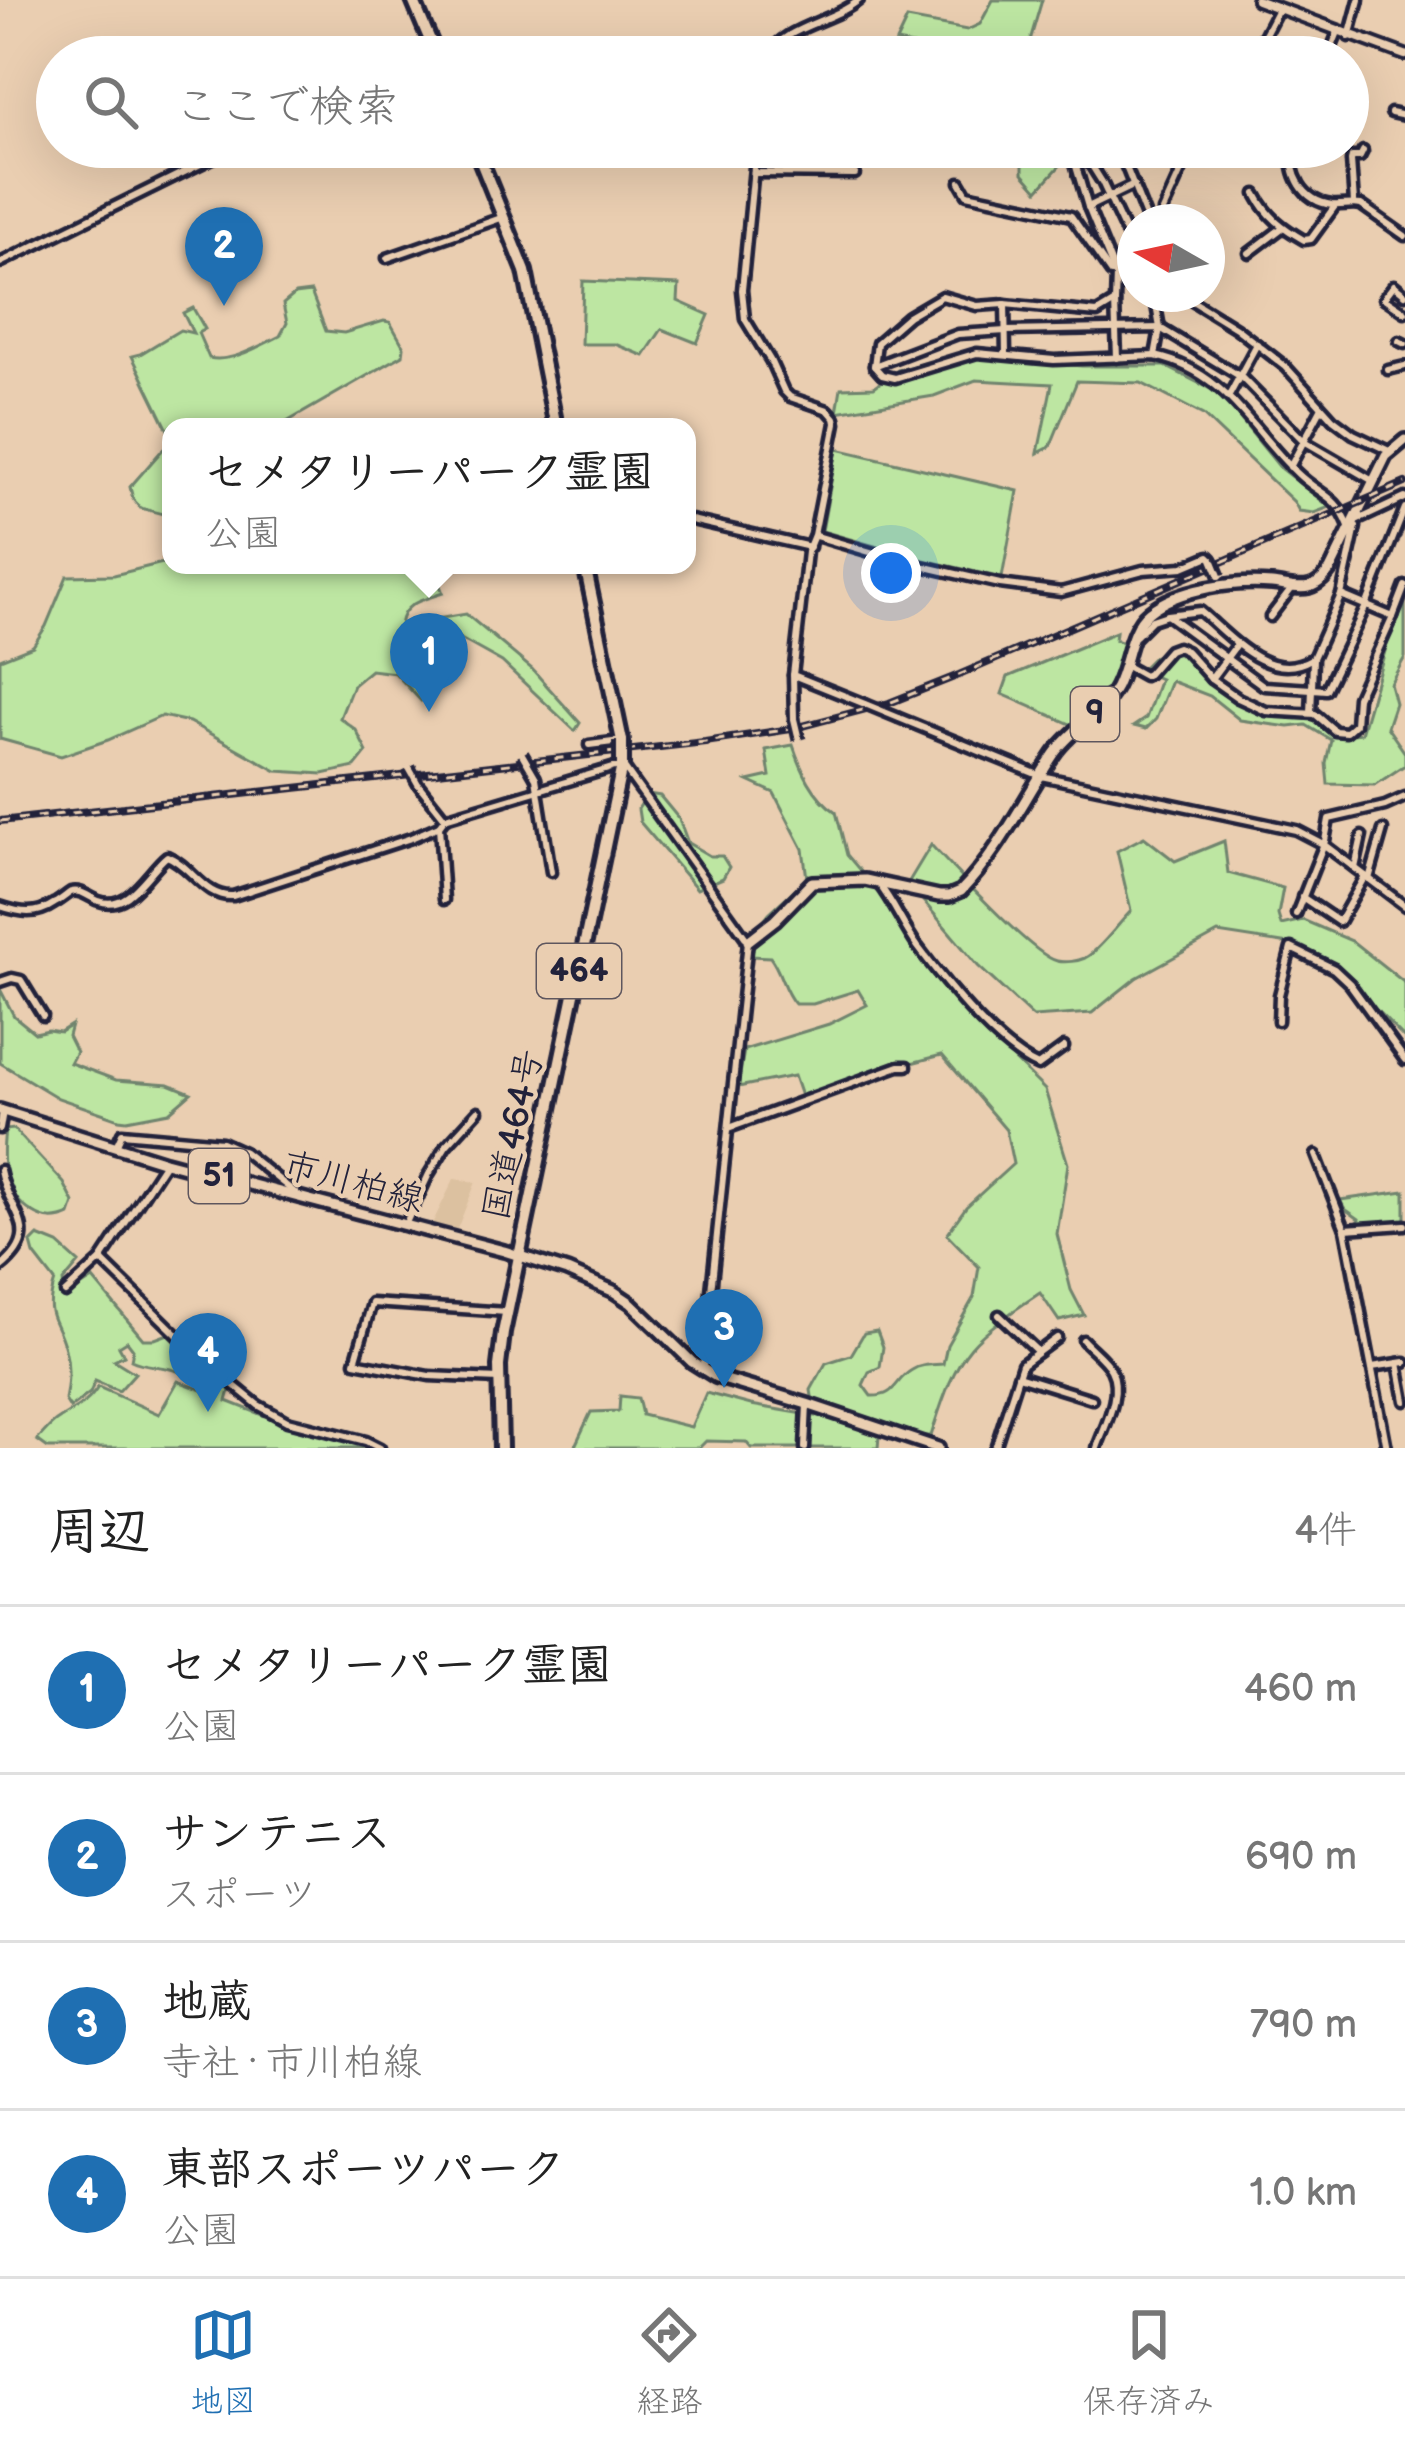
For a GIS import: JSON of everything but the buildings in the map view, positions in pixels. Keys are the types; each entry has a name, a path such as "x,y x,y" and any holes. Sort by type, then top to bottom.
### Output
{"highway":[{"path":"413,0 428,36"},
{"path":"484,168 530,292 554,418"},
{"name":"464","path":"587,574 622,741 622,765"},
{"name":"国道464号","path":"502,1448 499,1379 507,1312 622,765"}],"main road":[{"path":"1293,587 1308,587 1325,577 1390,450 1405,440"},
{"name":"9","path":"748,941 812,882 865,880 939,896 958,893 1057,749 1116,687 1139,622 1154,608 1198,590 1238,584 1293,587"},
{"name":"市川柏線","path":"2,1110 165,1162 567,1271 631,1303 702,1370 734,1385 938,1448"}],"street":[{"path":"788,36 859,0"},
{"path":"1349,36 1359,0"},
{"path":"1261,1 1347,36"},
{"path":"1263,36 1278,9"},
{"path":"1336,36 1338,32"},
{"path":"1369,44 1405,56"},
{"path":"1391,113 1405,116"},
{"path":"0,263 192,168"},
{"path":"754,168 742,290 745,319 784,392 828,410 835,418 799,600 793,675 799,740"},
{"path":"1076,168 1115,275 1118,359"},
{"path":"1092,168 1117,214"},
{"path":"1126,168 1141,204"},
{"path":"1166,204 1182,168"},
{"path":"1292,168 1304,192 1335,206 1361,205 1405,236"},
{"path":"1352,168 1354,203"},
{"path":"754,172 855,174"},
{"path":"960,182 967,194 1071,217 1115,275"},
{"path":"1088,207 1134,185"},
{"path":"1256,194 1282,228 1304,240 1311,239 1335,206"},
{"path":"387,258 504,217"},
{"path":"1249,254 1282,228"},
{"path":"1405,295 1394,286 1384,298 1405,312"},
{"path":"874,367 877,343 936,297 977,306 1005,304 1097,313 1115,302"},
{"path":"1005,304 1006,354"},
{"path":"1155,356 1160,328 1157,312"},
{"path":"1209,312 1258,344 1353,434 1405,455"},
{"path":"874,367 958,334 1160,328 1241,377 1304,441 1373,482"},
{"path":"1229,395 1258,344"},
{"path":"874,367 896,378 977,353 1054,360 1155,356 1196,370 1229,395 1301,478 1338,503 1353,524 1341,596 1313,658 1311,713"},
{"path":"1388,370 1405,366"},
{"path":"1290,466 1322,409"},
{"path":"1353,524 1405,498"},
{"path":"1167,615 1264,686 1326,690 1405,508"},
{"path":"696,521 809,547"},
{"path":"814,535 1015,587 1061,592 1143,570 1183,567 1209,556 1220,576 1238,584"},
{"path":"1125,665 1144,676 1177,647 1238,698 1266,711 1311,713 1335,731 1351,730 1357,697 1405,586"},
{"path":"1270,617 1293,587"},
{"path":"1341,596 1393,617"},
{"path":"1133,638 1152,620 1200,611 1255,656 1282,667 1313,658"},
{"path":"1211,680 1238,643"},
{"path":"793,675 1041,776 1296,830 1323,844 1405,906"},
{"path":"589,746 622,741"},
{"path":"521,754 536,778 551,872"},
{"path":"0,906 31,913 77,891 103,903 116,902 131,894 167,856 214,894 233,896 622,765 748,941 702,1370"},
{"path":"410,768 442,822 444,900"},
{"path":"1296,914 1329,819 1405,797"},
{"path":"1302,897 1339,922 1367,877 1383,830"},
{"path":"1354,868 1363,836"},
{"path":"877,883 919,948 1000,1040 1038,1066 1064,1047"},
{"path":"1278,1022 1279,995 1291,947 1334,969 1350,984 1405,1060"},
{"path":"0,982 21,980 44,1016"},
{"path":"729,1128 907,1066"},
{"path":"0,1129 2,1110"},
{"path":"405,1226 446,1146 478,1111"},
{"path":"116,1147 120,1134 230,1145 307,1200"},
{"path":"134,1146 136,1134"},
{"path":"1316,1155 1345,1229 1387,1448"},
{"path":"64,1293 101,1260 165,1162"},
{"path":"0,1170 24,1235 14,1257 0,1268"},
{"path":"201,1172 198,1182 228,1191"},
{"path":"1345,1229 1405,1225"},
{"path":"101,1260 203,1360 258,1405 287,1421 380,1448"},
{"path":"499,1379 429,1376 355,1362 372,1303 507,1312"},
{"path":"999,1315 1038,1352"},
{"path":"995,1448 1022,1364 1058,1338"},
{"path":"1083,1340 1111,1370 1114,1383 1115,1395 1097,1448"},
{"path":"1372,1367 1401,1363 1405,1401"},
{"path":"1018,1376 1092,1399"},
{"path":"805,1448 807,1404"}],"shaded area":[{"path":"454,1179 476,1182 457,1229 432,1224"}],"green space":[{"path":"993,0 1042,0 1031,36 899,36 907,19 967,30 980,24"},
{"path":"1023,168 1058,168 1038,190"},
{"path":"583,281 679,285 678,301 709,315 697,343 662,329 644,356 615,344 581,344"},
{"path":"311,292 326,331 344,333 390,322 404,347 403,355 294,418 162,418 132,356 180,330 193,333 183,313 193,308 205,329 198,333 209,358 245,353 280,336 287,323 283,304 295,294"},
{"path":"982,349 1005,359 1082,366 1165,366 1220,394 1281,469 1330,507 1314,513 1299,511 1203,415 1141,383 1077,381 1050,447 1038,453 1052,384 976,380 934,396 837,412 841,388 874,387 898,370"},
{"path":"837,449 1018,491 1002,578 822,531"},
{"path":"162,450 162,514 140,508 130,487"},
{"path":"162,563 162,574 436,574 443,593 410,607 400,625 466,614 532,669 580,723 575,731 502,662 459,638 446,653 432,691 421,701 395,673 371,670 353,685 340,718 356,730 367,752 355,767 323,774 277,771 189,722 162,716 61,756 0,739 0,659 33,646 67,576 114,575"},
{"path":"1405,591 1405,657 1390,684 1395,703 1387,727 1405,753 1405,765 1375,785 1328,784 1331,740 1306,725 1240,720 1210,696 1171,681 1156,719 1146,729 1134,726 1146,718 1160,679 1140,670 1153,657 1175,647 1259,709 1308,714 1334,736 1361,733"},
{"path":"1116,632 1115,640 1124,643 1112,679 1075,726 1002,694 1008,677"},
{"path":"793,745 814,791 836,812 847,855 879,893 946,992 1045,1090 1068,1164 1057,1234 1071,1290 1084,1315 1059,1321 1040,1293 994,1325 957,1367 931,1436 879,1436 878,1448 751,1448 746,1442 706,1441 699,1448 574,1448 591,1412 619,1411 620,1396 638,1398 642,1415 691,1427 706,1393 815,1416 811,1390 826,1363 851,1355 864,1333 877,1331 883,1347 880,1367 869,1372 863,1385 871,1396 886,1394 915,1368 943,1364 947,1345 974,1297 979,1267 947,1234 966,1207 1013,1164 1006,1130 942,1055 850,1079 802,1099 794,1076 738,1087 744,1050 829,1024 867,1005 858,990 813,1004 795,1004 770,957 750,956 748,934 807,878 803,849 774,793 748,781 770,776 766,750"},
{"path":"648,794 660,796 679,819 688,843 710,856 722,856 729,867 723,878 697,889 640,822 638,809"},
{"path":"1144,837 1175,861 1224,841 1228,873 1283,888 1281,925 1303,920 1352,941 1405,983 1405,1039 1333,966 1295,945 1218,933 1136,978 1092,1013 1033,1017 978,966 908,883 931,845 1030,944 1057,961 1075,961 1096,950 1131,911 1117,851"},
{"path":"0,989 14,1016 35,1033 60,1032 71,1025 68,1036 76,1052 70,1063 116,1080 169,1084 191,1093 169,1112 127,1120 58,1098 0,1063"},
{"path":"14,1129 64,1183 74,1203 70,1215 42,1217 15,1196 3,1154 5,1130"},
{"path":"1405,1191 1405,1221 1397,1225 1358,1224 1359,1219 1340,1200"},
{"path":"38,1236 58,1244 79,1263 63,1282 65,1297 93,1279 143,1339 168,1334 231,1387 227,1401 285,1424 375,1448 48,1448 37,1440 98,1387 159,1414 178,1381 211,1393 179,1372 131,1360 133,1349 127,1341 119,1346 124,1355 114,1360 135,1373 119,1391 95,1381 90,1393 70,1408 65,1400 67,1356 51,1310 55,1281 34,1254 31,1243"}],"railway":[{"path":"0,821 791,729 889,703 959,675 1405,483"}],"place":[{"name":"サンテニス","path":"224,306"},
{"name":"セメタリーパーク霊園","path":"429,712"},
{"name":"地蔵","path":"724,1388"},
{"name":"東部スポーツパーク","path":"208,1412"}]}
